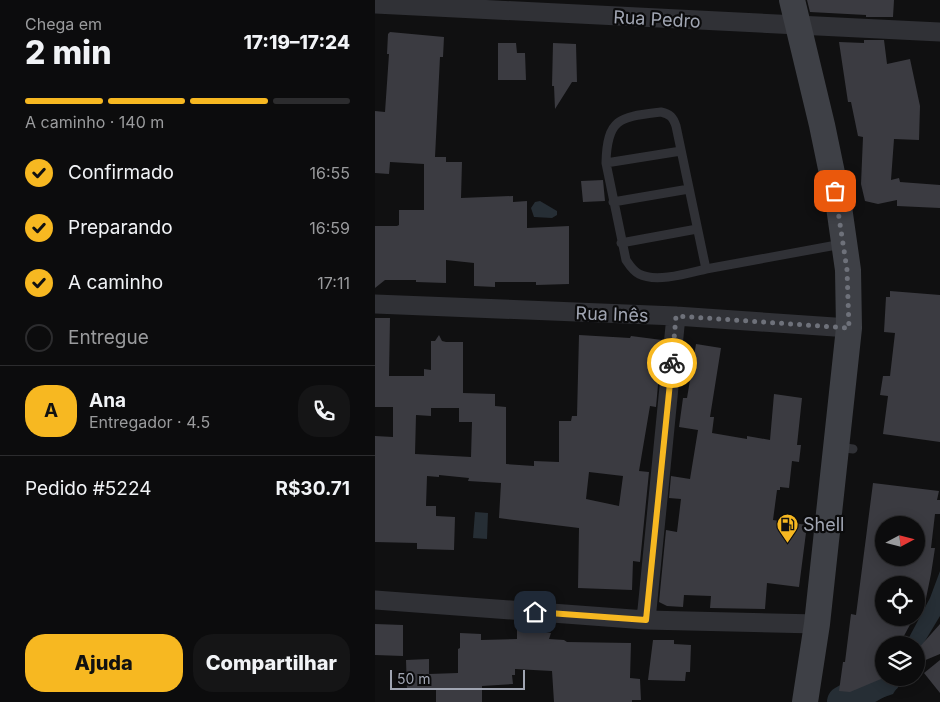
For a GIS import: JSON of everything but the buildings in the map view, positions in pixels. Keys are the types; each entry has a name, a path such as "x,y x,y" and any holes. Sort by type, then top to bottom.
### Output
{"main road":[{"path":"792,0 822,125 845,243 849,328 845,448 805,702"}],"street":[{"name":"Rua Pedro","path":"375,4 940,32"},
{"name":"Rua Inês","path":"375,304 676,316 849,328"},
{"path":"646,620 676,316"},
{"path":"375,600 646,620 817,624"}],"lane":[{"path":"706,269 673,118 668,113 661,112 635,115 618,121 613,126 608,142 605,163 626,260 633,270 641,275 652,278 665,277 845,243"},
{"path":"605,163 681,150"},
{"path":"613,202 689,189"},
{"path":"621,243 697,229"}],"shaded area":[{"path":"540,201 557,211 557,215 552,218 534,217 531,208 535,202"},
{"path":"475,512 488,513 487,539 473,538"},
{"path":"940,571 940,616 925,641 925,636 910,636 915,626 925,626 925,607"},
{"path":"875,686 898,686 893,694 870,702 834,702 834,697 855,693"}],"waterway":[{"path":"843,702 875,684"}],"way so far":[{"path":"672,363 676,316 849,328 845,243 835,191"}],"place":[{"name":"Shell","path":"787,543"}],"route":[{"path":"535,612 646,620 672,363"}]}
